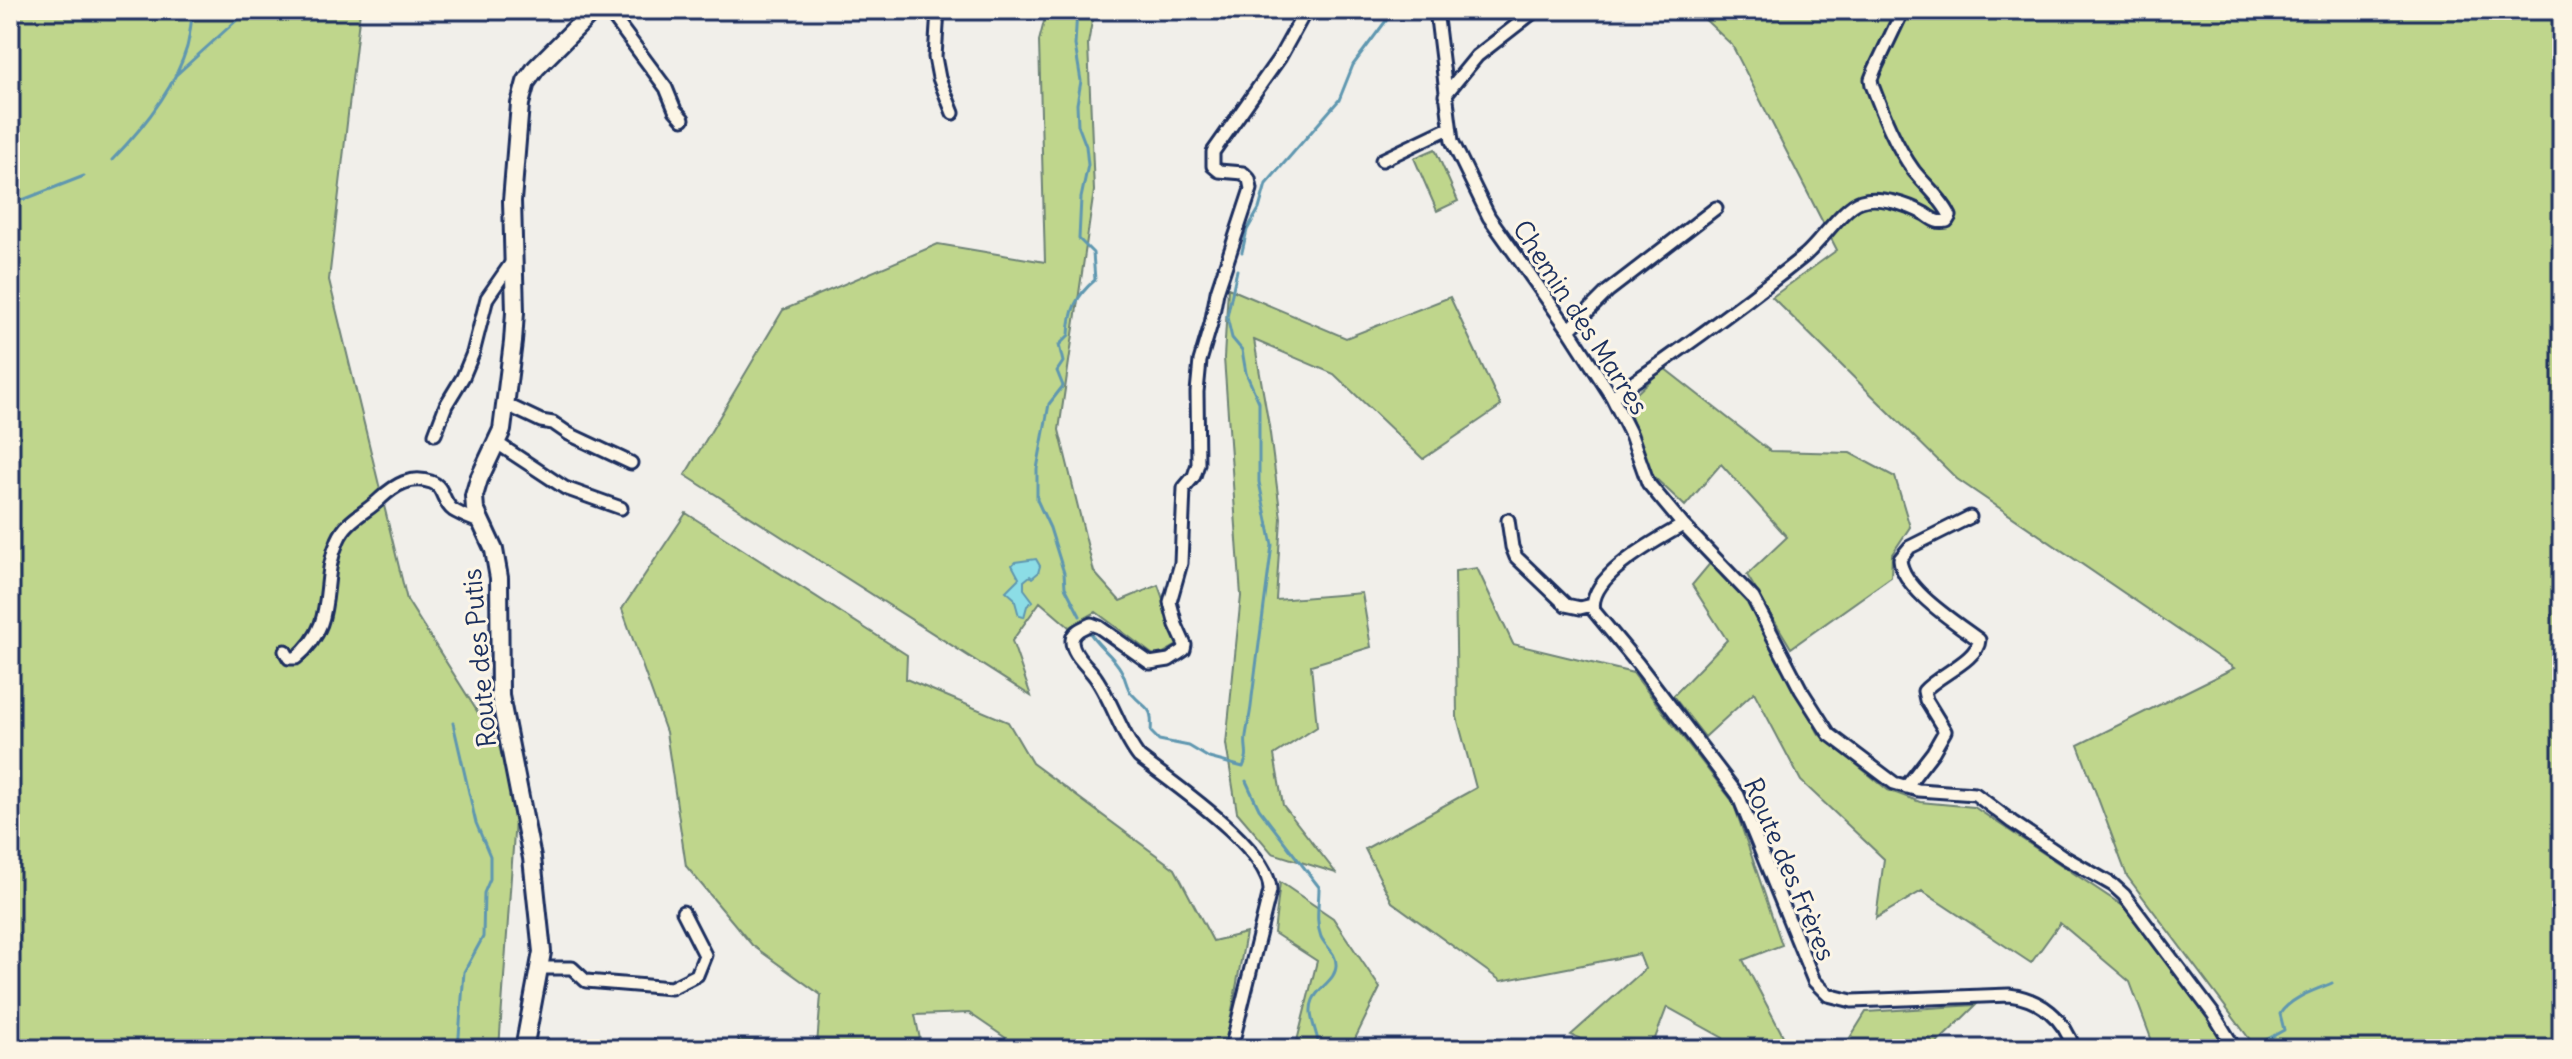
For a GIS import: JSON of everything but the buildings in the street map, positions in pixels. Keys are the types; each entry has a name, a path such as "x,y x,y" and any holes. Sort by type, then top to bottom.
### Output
{"street":[{"name":"Route des Putis","path":"524,1049 542,952 532,858 500,696 499,578 494,550 475,509 474,496 502,430 515,312 512,201 517,124 526,82 594,10"},
{"path":"608,10 666,88 675,110 683,119"},
{"path":"938,10 935,57 939,78 953,113"},
{"path":"1231,1049 1270,891 1267,872 1236,834 1139,757 1095,675 1074,650 1072,642 1073,635 1091,624 1150,663 1169,660 1184,650 1170,602 1181,563 1184,488 1194,476 1198,464 1197,376 1217,292 1251,189 1249,179 1243,173 1219,171 1213,166 1213,152 1280,57 1306,10"},
{"name":"Chemin des Marres","path":"1436,10 1449,128 1489,217 1612,397 1631,435 1648,483 1683,525 1753,598 1801,690 1829,734 1894,783 1918,790 1975,794 2064,857 2113,885 2124,895 2214,1015 2235,1049"},
{"path":"1445,95 1477,56 1536,10"},
{"path":"1612,397 1657,367 1807,253 1852,206 1862,200 1884,200 1935,221 1947,221 1950,216 1946,207 1900,148 1872,85 1875,69 1903,10"},
{"path":"1382,160 1449,128"},
{"path":"1569,330 1608,291 1716,208"},
{"path":"435,434 473,353 487,298 512,262"},
{"path":"505,404 541,421 553,423 569,434 631,463"},
{"path":"497,443 565,488 621,508"},
{"path":"285,651 289,658 296,658 304,651 325,615 330,567 337,541 345,527 395,486 414,480 429,481 440,488 454,511 481,523"},
{"path":"1906,787 1945,731 1926,700 1924,691 1940,676 1974,654 1979,640 1912,585 1901,567 1900,559 1910,547 1970,517"},
{"path":"1508,520 1516,557 1566,605 1580,608 1592,605 1601,583 1644,548 1683,525"},
{"name":"Route des Frères","path":"1592,605 1738,795 1814,981 1820,989 1837,998 1852,1001 2025,997 2042,1004 2056,1017 2074,1049"},
{"path":"539,968 572,968 586,981 671,988 697,975 705,955 683,912"}],"green space":[{"path":"10,10 360,10 329,280 407,600 518,776 499,1049 10,1049"},
{"path":"1047,10 1094,10 1088,44 1094,191 1059,430 1094,572 1120,601 1158,585 1179,644 1156,657 1096,612 1069,627 1040,602 1012,641 1031,696 685,475 783,310 938,244 1045,262 1039,41"},
{"path":"1695,10 2562,10 2562,1049 2257,1049 2127,876 2078,745 2234,668 1957,479 1772,297 1837,250 1732,45"},
{"path":"1435,149 1458,201 1437,211 1414,158"},
{"path":"1228,288 1346,338 1450,297 1501,406 1423,459 1334,374 1254,340 1281,518 1276,600 1362,593 1371,647 1311,665 1317,727 1274,755 1283,805 1336,873 1272,853 1237,812 1226,744 1241,596 1224,358"},
{"path":"1664,368 1770,451 1850,453 1895,477 1910,527 1892,554 1891,577 1791,648 1747,575 1787,537 1721,464 1685,506 1652,475 1626,403"},
{"path":"686,513 907,655 906,679 1008,722 1032,763 1175,869 1213,941 1246,933 1225,1049 1022,1049 969,1013 915,1015 922,1049 742,1049 738,1039 817,1045 821,995 752,945 686,866 666,732 622,609"},
{"path":"1712,561 1747,601 1819,734 1888,790 1920,802 1974,807 2123,906 2215,1025 2223,1049 2155,1049 2130,982 2060,923 2031,963 1922,891 1876,918 1884,859 1801,781 1754,692 1705,737 1673,696 1727,640 1692,585"},
{"path":"1477,568 1513,644 1633,673 1733,802 1782,945 1743,960 1790,1049 1728,1049 1723,1038 1667,1007 1651,1049 1606,1049 1571,1035 1645,969 1639,954 1501,981 1392,902 1365,849 1476,788 1457,717 1455,571"},
{"path":"1280,882 1333,918 1380,988 1350,1049 1295,1049 1317,961 1274,933"},
{"path":"1976,1005 1931,1049 1843,1049 1866,1012"}],"water":[{"path":"1036,559 1040,566 1038,573 1024,581 1024,589 1033,601 1027,606 1024,617 1019,616 1014,598 1006,591 1019,578 1012,565"}],"waterway":[{"path":"112,160 166,93 187,47 193,10"},
{"path":"176,75 248,10"},
{"path":"1077,10 1075,45 1081,81 1077,104 1078,125 1086,146 1088,165 1081,198 1079,239 1093,253 1095,280 1079,298 1071,318 1069,335 1059,345 1063,362 1057,371 1063,386 1049,404 1037,469 1037,500 1050,528 1064,573 1065,587 1080,616"},
{"path":"1242,252 1247,230 1259,209 1266,184 1339,100 1353,65 1394,10"},
{"path":"10,202 84,176"},
{"path":"1088,630 1118,665 1130,692 1148,709 1151,732 1159,740 1189,746 1209,758 1243,767 1272,545 1259,482 1259,402 1246,373 1242,350 1232,338 1227,317 1237,270"},
{"path":"453,723 476,823 490,856 490,879 484,893 483,937 464,972 458,1049"},
{"path":"1246,781 1259,809 1319,887 1319,931 1336,964 1334,974 1311,1006 1319,1049"},
{"path":"2250,1049 2284,1030 2280,1014 2290,1003 2332,983"}]}
